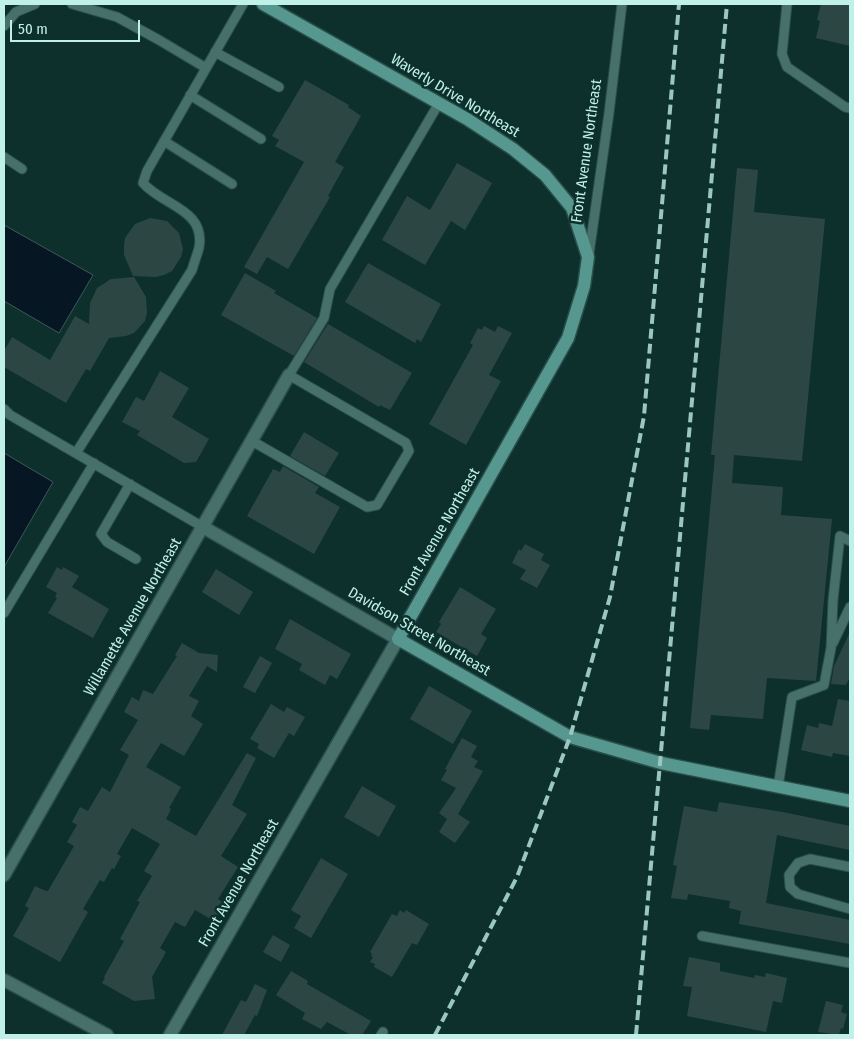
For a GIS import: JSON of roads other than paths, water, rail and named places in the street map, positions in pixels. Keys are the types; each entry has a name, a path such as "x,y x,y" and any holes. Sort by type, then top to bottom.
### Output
{"street":[{"name":"Waverly Drive Northeast","path":"263,4 467,119 513,149 545,175 572,208 588,257"},
{"name":"Front Avenue Northeast","path":"170,1035 398,639 568,338 584,286 588,257"},
{"name":"Willamette Avenue Northeast","path":"4,874 289,375"},
{"name":"Davidson Street Northeast","path":"204,526 570,737 661,763 850,801"},
{"path":"4,980 108,1035"}],"lane":[{"path":"4,26 16,12 35,4"},
{"path":"72,4 117,17 206,68"},
{"path":"76,453 192,270 199,247 199,228 192,217 150,191 143,182 147,171 243,4"},
{"name":"Front Avenue Northeast","path":"588,257 609,113 622,4"},
{"path":"787,4 782,54 787,67 845,107 850,108"},
{"path":"215,52 279,87"},
{"path":"190,95 261,139"},
{"path":"252,442 367,507 377,505 408,451 406,444 289,375 324,318 330,289 439,103"},
{"path":"164,141 232,184"},
{"path":"4,158 22,169"},
{"name":"Davidson Street Northeast","path":"4,409 10,415 204,526"},
{"path":"4,613 94,463"},
{"path":"130,484 101,534 107,542 136,559"},
{"path":"778,787 792,697 824,685 831,648 833,600 840,536 850,541"},
{"path":"831,648 850,607"},
{"path":"850,867 810,859 798,863 789,875 790,888 798,894 850,909"},
{"path":"702,936 850,963"}],"water":[{"path":"4,225 93,275 59,333 4,301"},
{"path":"4,453 53,482 4,567"}],"railway":[{"path":"435,1035 517,877 570,737 610,597 644,416 679,4"},
{"path":"636,1035 727,4"}]}
